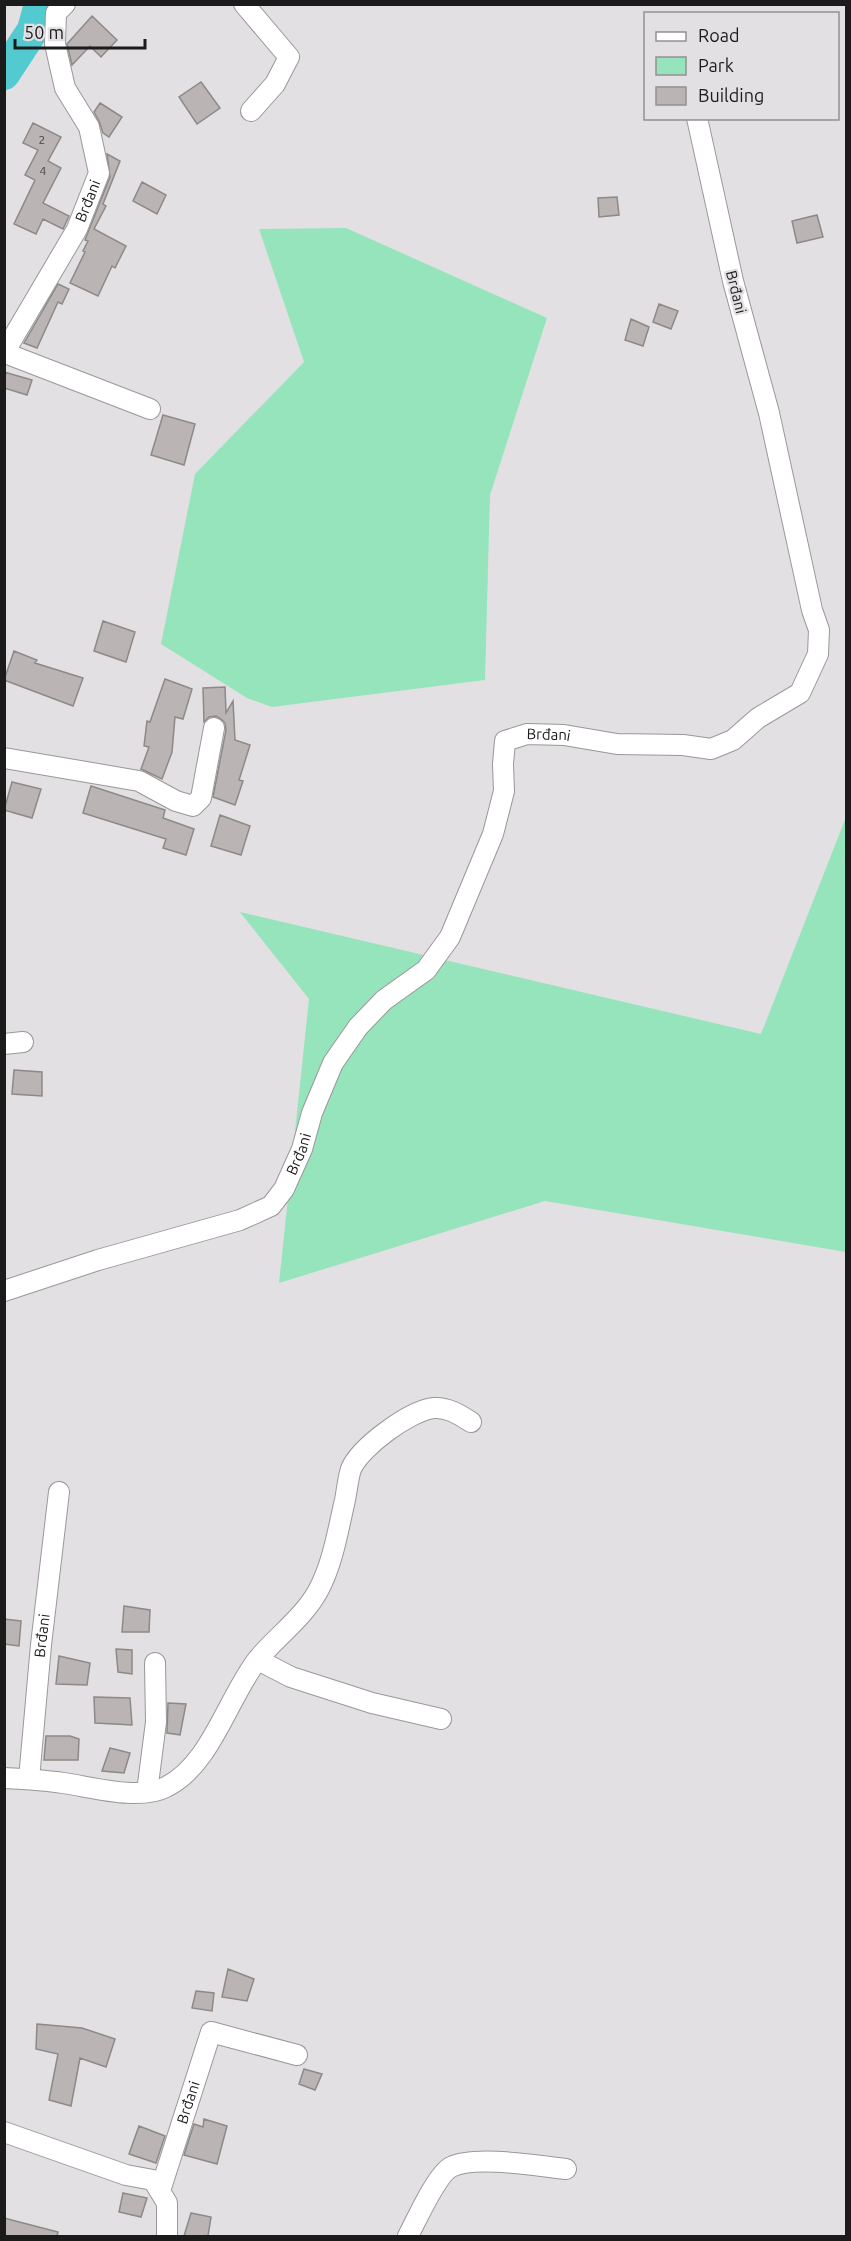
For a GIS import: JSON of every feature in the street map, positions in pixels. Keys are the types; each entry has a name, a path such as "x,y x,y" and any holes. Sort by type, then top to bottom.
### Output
{"street":[{"name":"Brđani","path":"5,353 78,229 99,173 89,127 65,88 56,44 56,13 65,4"},
{"path":"244,4 289,57 275,84 251,111"},
{"name":"Brđani","path":"4,1291 98,1260 240,1220 271,1206 284,1189 302,1149 312,1113 333,1063 358,1027 384,1000 426,970 450,937 493,834 504,791 505,741 527,734 564,735 617,744 683,745 711,749 733,740 758,718 800,693 818,654 819,630 810,600 769,413 733,281 698,120"},
{"path":"5,353 150,409"},
{"path":"4,758 139,782 176,801 193,806 201,798 214,728"},
{"path":"4,1778 64,1783 105,1791 147,1792 165,1788 183,1776 201,1756 235,1695 258,1660 317,1593 328,1569 352,1468 362,1455 386,1431 411,1415 426,1410 434,1408 455,1412 471,1422"},
{"name":"Brđani","path":"29,1779 41,1645 59,1492"},
{"path":"258,1660 291,1677 372,1703 441,1719"},
{"path":"147,1792 156,1722 155,1663"},
{"name":"Brđani","path":"160,2191 211,2032 297,2055"},
{"path":"4,2132 126,2175 153,2180 167,2203 167,2236"},
{"path":"408,2236 431,2192 450,2167 476,2161 566,2169"}],"green space":[{"path":"346,228 547,318 490,495 485,680 272,707 247,698 161,644 195,474 304,362 259,229"},
{"path":"846,817 846,1252 545,1201 279,1283 309,999 240,912 761,1034"}],"building":[{"path":"92,16 117,40 101,57 90,46 72,65 67,44"},
{"path":"201,82 220,108 197,124 179,97"},
{"path":"100,103 122,117 109,137 103,133 94,112"},
{"path":"33,123 61,137 48,161 61,168 43,203 69,216 63,229 43,219 36,234 14,224 35,180 25,175 38,150 23,143"},
{"path":"107,154 120,161 103,204 106,206 94,229 126,246 115,268 112,266 98,296 70,283 85,252 83,251 88,241 85,240 110,177"},
{"path":"142,182 166,195 157,214 133,201"},
{"path":"617,197 619,215 599,217 598,198"},
{"path":"817,215 823,237 797,243 792,221"},
{"path":"58,284 69,289 62,304 58,302 37,348 24,343"},
{"path":"659,304 678,311 671,329 653,322"},
{"path":"631,319 649,327 643,346 625,340"},
{"path":"4,372 32,380 27,395 4,388"},
{"path":"163,415 195,424 184,465 151,455"},
{"path":"103,621 135,632 126,662 94,651"},
{"path":"14,651 37,660 35,663 83,678 73,706 4,680"},
{"path":"165,679 192,689 183,719 175,717 172,752 162,779 141,769 149,747 144,746 147,721 150,722"},
{"path":"225,687 226,713 233,701 235,740 250,745 239,780 243,781 235,805 213,797 226,730 225,723 216,716 209,717 204,722 203,688"},
{"path":"12,782 41,789 32,818 4,810"},
{"path":"91,786 165,810 163,818 194,829 186,855 163,848 166,839 83,813"},
{"path":"220,815 250,826 241,855 211,846"},
{"path":"14,1070 42,1072 42,1096 12,1094"},
{"path":"124,1606 150,1610 149,1632 122,1632"},
{"path":"4,1619 21,1621 19,1646 4,1644"},
{"path":"116,1649 132,1650 132,1674 118,1672"},
{"path":"59,1656 90,1663 87,1685 56,1684"},
{"path":"94,1697 130,1698 132,1725 95,1723"},
{"path":"168,1703 186,1704 180,1735 167,1733"},
{"path":"46,1736 70,1736 79,1739 78,1760 44,1760"},
{"path":"110,1748 130,1753 124,1773 102,1771"},
{"path":"228,1969 254,1979 247,2001 222,1997"},
{"path":"196,1991 214,1993 212,2011 192,2008"},
{"path":"37,2024 82,2028 115,2039 106,2067 80,2058 71,2106 49,2100 58,2054 36,2049"},
{"path":"304,2069 322,2074 315,2090 299,2084"},
{"path":"204,2119 227,2126 217,2164 184,2155 194,2124 203,2127"},
{"path":"139,2126 165,2136 156,2163 129,2154"},
{"path":"123,2193 147,2198 141,2217 119,2212"},
{"path":"191,2213 211,2217 208,2236 184,2236"},
{"path":"4,2218 58,2232 57,2236 4,2236"}],"waterway":[{"path":"4,74 33,30 40,4"}]}
